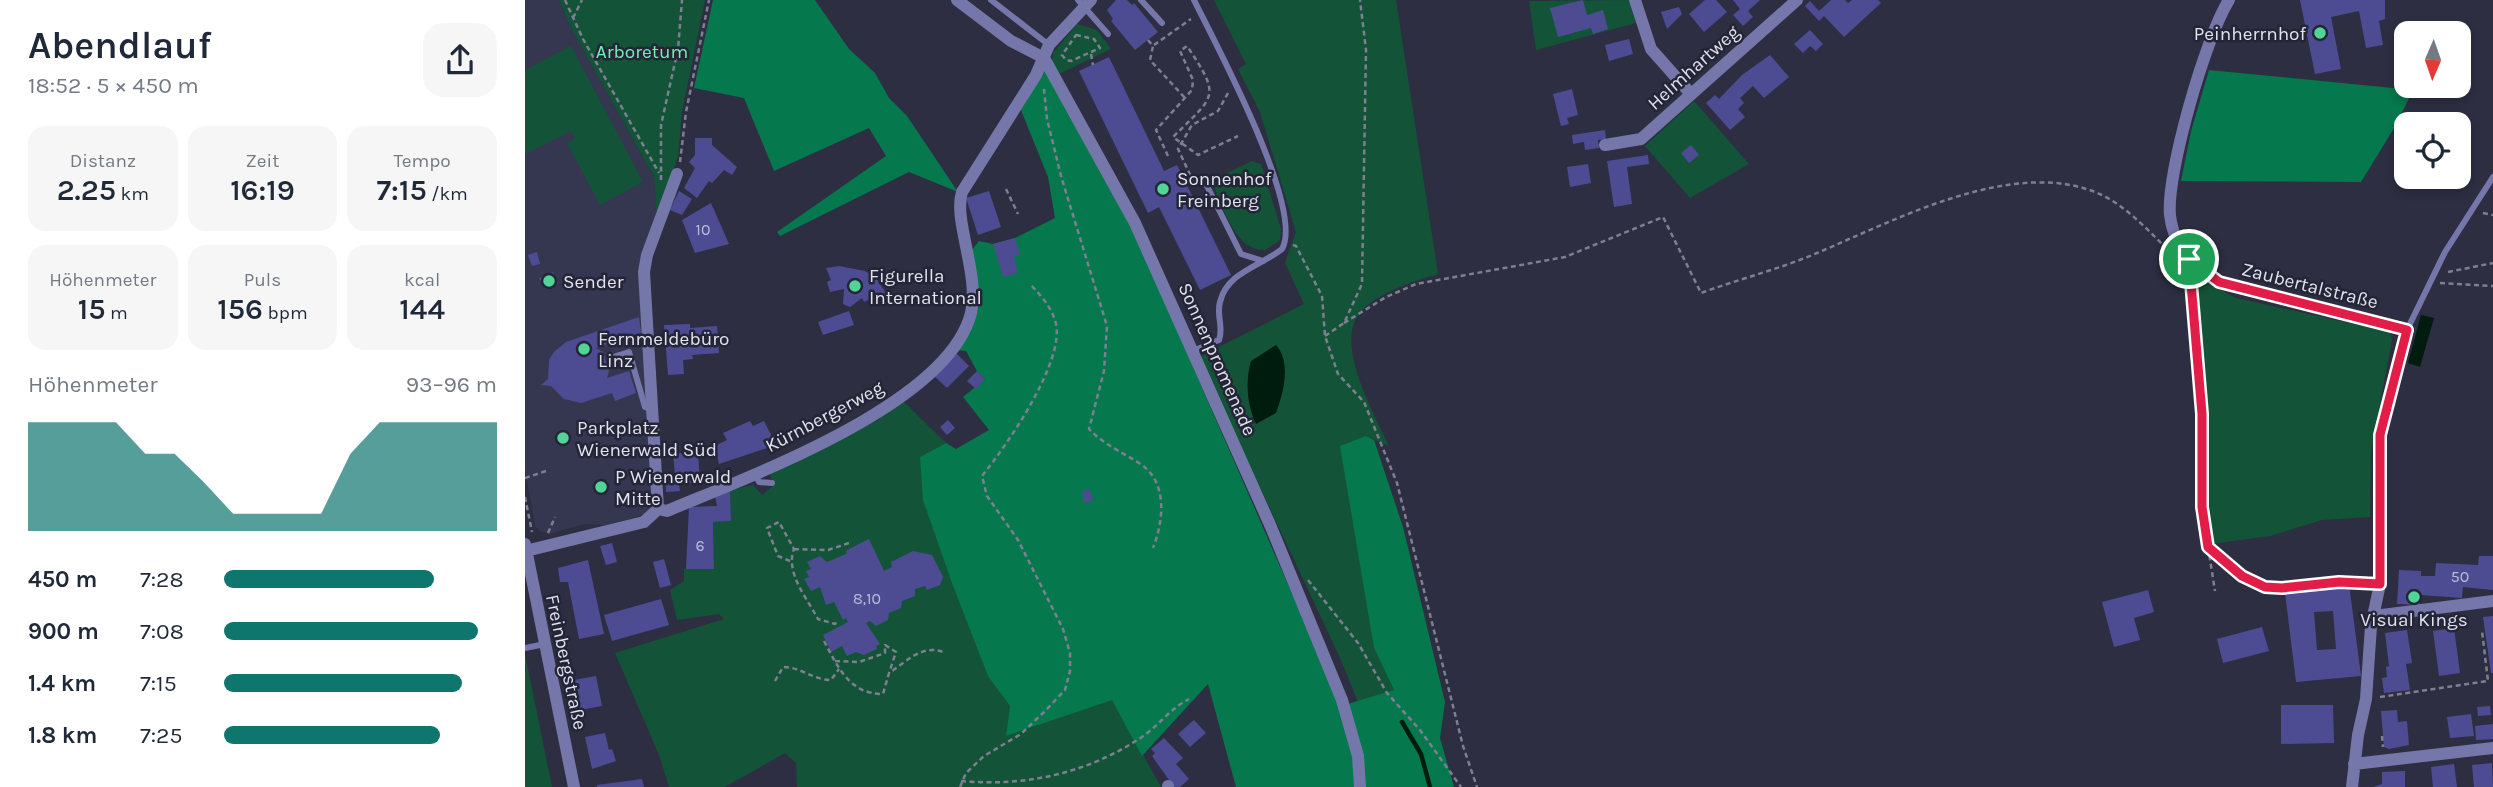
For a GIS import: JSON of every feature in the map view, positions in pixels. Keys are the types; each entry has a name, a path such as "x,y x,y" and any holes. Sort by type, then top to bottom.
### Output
{"street":[{"path":"957,0 995,30 1044,58"},
{"path":"1635,0 1651,49 1691,93"},
{"name":"Helmhartweg","path":"1605,145 1641,139 1797,0"},
{"name":"Zaubertalstraße","path":"2229,0 2211,43 2174,170 2170,216 2181,247 2189,259 2219,282 2407,330"},
{"name":"Kürnbergerweg","path":"526,547 645,522 658,509 667,511 755,474 882,410 914,387 955,343 969,318 972,303 961,195 1044,58 1049,45 1084,3"},
{"name":"Sonnenpromenade","path":"1044,58 1135,223 1289,573 1350,725 1358,756 1360,787"},
{"path":"658,509 644,272 647,255 677,174"},
{"path":"2352,787 2367,699 2374,616 2380,584 2380,435 2407,330"},
{"name":"Freinbergstraße","path":"526,547 574,787"},
{"path":"2374,616 2493,601"},
{"path":"2354,764 2493,748"}],"lane":[{"path":"991,0 1049,45"},
{"path":"1141,0 1162,23"},
{"path":"1192,351 1219,341 1222,334 1219,305 1223,292 1245,271 1282,249 1286,243 1287,226 1259,133 1194,0"},
{"path":"1084,3 1108,34"},
{"path":"2407,330 2434,272 2493,177"},
{"path":"1205,182 1241,254 1251,260 1265,261"},
{"path":"610,358 629,352 645,407 651,410"},
{"path":"755,474 759,482 772,484"},
{"path":"525,648 545,644"}],"path":[{"path":"565,0 659,173 661,125 678,49 681,0"},
{"path":"573,18 582,0"},
{"path":"677,174 686,112 709,0"},
{"path":"1344,323 1362,284 1366,50 1360,0"},
{"path":"1190,9 1194,18"},
{"path":"1185,98 1150,60 1153,46 1189,20"},
{"path":"1076,35 1099,43 1100,48 1090,54 1071,61 1062,55 1076,35"},
{"path":"1148,40 1153,46"},
{"path":"1168,156 1156,130 1194,85 1180,51 1187,46 1211,82 1211,89 1207,103 1173,137 1198,155 1238,136"},
{"path":"1090,54 1093,65"},
{"path":"1194,183 1178,149 1192,125 1223,106 1227,83"},
{"path":"1044,85 1047,119 1061,176 1107,326 1104,371 1089,429 1143,466 1156,481 1161,517 1153,548"},
{"path":"1325,335 1387,297 1416,284 1565,257 1664,217 1701,293 1815,254 1931,204 1973,192 2035,184 2066,186 2100,194 2123,207 2165,246"},
{"path":"1006,189 1018,214"},
{"path":"2493,210 2489,216 2493,215"},
{"path":"1286,243 1296,246 1322,296 1325,335 1338,374 1364,402 1397,483 1460,735 1477,787"},
{"path":"2189,259 2202,414 2202,507 2214,591"},
{"path":"2434,272 2452,272 2493,263"},
{"path":"2429,283 2493,286"},
{"path":"960,787 961,781 984,755 1030,727 1065,690 1069,678 1070,653 1063,629 1018,540 987,496 982,482 982,476 1019,425 1055,350 1054,318 1047,303 1030,284"},
{"path":"525,478 546,471"},
{"path":"525,497 531,530 543,538 558,534"},
{"path":"543,538 555,517"},
{"path":"790,561 778,556 767,528 779,522 793,549 790,561 792,572 818,619 835,624 838,620"},
{"path":"793,549 828,550 849,543"},
{"path":"2208,547 2242,576 2265,587 2282,588 2339,582 2380,584"},
{"path":"1289,573 1297,573 1315,585 1357,643 1387,693 1420,730 1461,787"},
{"path":"2367,699 2488,681 2482,631"},
{"path":"824,641 839,669 849,684 875,694 883,695 896,652 885,645 885,653 869,660 835,661"},
{"path":"889,673 922,651 932,648 943,652"},
{"path":"775,681 783,667 794,668 824,680 831,680 839,669"},
{"path":"961,781 1028,784 1083,771 1142,737 1189,699"},
{"path":"2382,736 2383,749 2389,748"}],"shaded area":[{"path":"525,0 559,0 571,28 654,177 657,218 641,275 640,310 655,503 645,514 626,520 606,525 585,524 549,534 535,526 525,468"},
{"path":"2421,315 2434,318 2420,367 2408,363"},
{"path":"1276,345 1281,352 1285,369 1281,397 1276,413 1256,424 1248,393 1251,361"}],"green space":[{"name":"Arboretum","path":"559,0 705,0 682,112 678,157 657,218 654,177 571,28"},
{"path":"713,0 815,0 849,49 875,73 889,98 907,116 958,192 909,172 780,236 777,232 886,156 869,128 774,171 744,98 694,88"},
{"path":"1214,0 1396,0 1438,274 1383,295 1364,309 1357,317 1352,330 1352,346 1360,382 1389,446 1366,436 1368,606 1374,648 1394,690 1358,702 1341,660 1199,357 1304,304 1285,263 1296,232 1260,112 1238,69 1246,64"},
{"path":"1629,0 1636,23 1536,50 1529,1"},
{"path":"1077,24 1097,30 1111,49 1059,74 1052,62 1053,53"},
{"path":"571,46 643,182 600,205 567,143 575,138 571,131 525,154 525,70"},
{"path":"1045,70 1057,86 1131,225 1341,706 1394,690 1374,648 1340,446 1366,436 1374,440 1403,527 1445,702 1440,738 1454,787 1236,787 1208,684 1142,756 1112,700 1006,736 1010,706 988,676 952,583 923,500 920,457 946,443 956,449 989,430 963,397 985,379 977,371 966,351 957,350 966,336 972,250 979,241 993,244 1015,238 1055,218 1048,177 1021,110"},
{"path":"2209,70 2394,88 2394,98 2409,98 2402,112 2394,112 2394,128 2361,182 2181,181 2191,131"},
{"path":"1694,101 1749,164 1690,198 1645,146"},
{"path":"1252,161 1261,164 1281,229 1280,240 1265,250 1254,248 1237,235 1211,181"},
{"path":"2193,275 2236,298 2390,332 2392,340 2371,452 2370,517 2322,520 2270,536 2211,544 2204,474 2206,411"},
{"path":"903,401 946,443 920,457 988,675 1010,706 1006,736 1112,699 1161,787 797,787 796,763 785,753 725,787 669,787 659,755 615,653 724,619 719,614 677,620 670,590 684,581 684,569 714,568 713,522 731,521 730,490 753,485 762,495 773,486 770,473 876,421"},
{"path":"525,654 552,787 525,787"}],"building":[{"path":"1116,0 1127,0 1132,5 1134,3 1158,32 1135,50 1111,21 1113,19 1107,10"},
{"path":"1583,0 1587,15 1603,10 1608,29 1593,34 1591,28 1558,37 1550,8"},
{"path":"1705,0 1716,0 1727,12 1704,32 1689,14"},
{"path":"1733,0 1760,0 1748,11 1753,17 1743,26 1733,15 1740,9"},
{"path":"1831,0 1845,0 1848,3 1852,0 1878,0 1881,3 1844,37 1824,16 1819,21 1805,6 1810,1 1819,11"},
{"name":"Peinherrnhof","path":"2300,0 2385,0 2385,19 2379,21 2383,45 2366,48 2359,11 2331,17 2341,69 2315,74"},
{"path":"1679,7 1682,14 1667,29 1661,12"},
{"path":"1810,30 1823,44 1816,51 1810,46 1803,53 1794,44"},
{"path":"1629,39 1633,54 1609,61 1605,45"},
{"path":"1770,55 1789,77 1764,98 1753,86 1740,98 1744,103 1738,109 1745,117 1730,130 1706,103 1715,95 1719,99 1742,75"},
{"name":"Sonnenhof Freinberg","path":"1109,57 1164,171 1177,165 1231,275 1200,290 1159,207 1148,213 1079,71"},
{"path":"1572,89 1578,115 1567,118 1569,124 1561,126 1553,94"},
{"path":"1605,130 1606,139 1598,140 1599,148 1585,150 1584,142 1573,144 1572,135"},
{"path":"695,138 712,138 712,145 737,167 732,175 724,170 712,183 709,181 697,198 684,188 695,168 689,162 695,155"},
{"path":"1691,145 1699,155 1689,163 1681,153"},
{"path":"1648,155 1649,164 1627,167 1632,204 1614,207 1607,161"},
{"path":"1588,164 1591,183 1570,187 1567,167"},
{"path":"679,191 692,199 682,215 670,210"},
{"path":"989,191 1001,227 978,235 966,198"},
{"path":"711,203 729,244 695,253 682,220"},
{"path":"1015,238 1020,255 1014,256 1018,273 1003,277 993,244"},
{"name":"Sender","path":"537,252 540,264 532,266 528,255"},
{"name":"Figurella International","path":"839,266 865,271 876,278 889,298 881,300 879,294 864,302 862,298 850,307 843,304 844,289 830,292 827,282 831,280 826,268"},
{"name":"Sender","path":"553,272 558,283 545,289 539,278"},
{"path":"849,311 854,325 823,335 818,322"},
{"path":"639,317 641,333 596,348 603,352 609,371 607,378 629,371 636,393 615,401 612,393 581,403 564,399 551,386 541,385 548,379 549,360 566,342"},
{"path":"690,324 690,328 717,326 719,353 692,355 693,359 683,360 684,374 668,375 664,325"},
{"path":"955,352 969,366 947,388 933,375"},
{"path":"977,371 985,379 976,389 967,381"},
{"path":"948,420 955,428 947,435 940,427"},
{"path":"750,421 753,426 764,421 776,445 719,464 715,446 727,440 723,433"},
{"path":"698,452 700,483 679,484 680,491 666,492 665,476 675,475 673,454"},
{"path":"1090,489 1093,501 1084,503 1082,491"},
{"path":"730,490 731,521 713,522 714,569 686,569 689,507 717,506 715,496"},
{"path":"869,539 884,571 892,567 891,562 913,551 932,555 943,577 940,585 927,590 925,586 915,589 915,596 902,601 901,608 889,613 888,620 876,626 870,621 866,623 880,644 876,646 877,649 864,655 856,652 847,656 842,646 831,652 823,635 848,622 846,618 843,620 834,602 826,605 820,587 811,591 804,579 809,577 806,571 811,569 807,562 820,556 827,562 846,554 847,550"},
{"path":"612,543 617,562 606,565 600,546"},
{"path":"2479,556 2493,556 2493,590 2463,587 2462,598 2420,595 2420,605 2397,604 2399,570 2421,571 2421,576 2435,576 2436,563 2478,565"},
{"path":"664,559 671,585 660,588 653,562"},
{"path":"588,560 604,634 579,639 568,582 560,582 558,568"},
{"path":"2349,584 2361,676 2296,682 2285,593","holes":["2333,611 2336,649 2317,650 2314,612"]},
{"path":"2148,590 2154,612 2134,618 2140,640 2114,647 2102,602"},
{"path":"661,599 669,625 612,641 604,615"},
{"path":"2493,616 2493,673 2491,673 2483,617"},
{"path":"2262,627 2269,651 2223,663 2217,639"},
{"path":"2454,628 2460,673 2439,676 2433,631"},
{"path":"2407,630 2412,663 2406,664 2410,690 2384,693 2382,678 2387,677 2386,667 2389,666 2385,633"},
{"path":"596,676 602,706 580,710 574,680"},
{"path":"2281,705 2333,705 2334,743 2281,744"},
{"path":"2490,706 2491,715 2478,716 2477,707"},
{"path":"2397,710 2398,722 2407,721 2409,745 2389,749 2384,747 2381,711"},
{"path":"2471,714 2474,736 2450,738 2447,717"},
{"path":"1194,720 1206,733 1190,747 1178,734"},
{"path":"2493,724 2493,739 2476,740 2475,726"},
{"path":"605,733 609,750 612,749 616,761 592,769 585,737"},
{"path":"1164,738 1183,758 1176,764 1189,779 1180,787 1174,787 1152,756 1155,753 1151,749"},
{"path":"2492,763 2493,787 2474,787 2472,765"},
{"path":"2454,764 2457,787 2433,787 2431,767"},
{"path":"2405,771 2405,787 2373,787 2382,784 2382,772"},
{"path":"642,779 644,787 597,787 597,785"}],"waterway":[{"path":"1402,722 1421,754 1430,787"}],"place":[{"name":"Peinherrnhof","path":"2320,33"},
{"name":"Sonnenhof Freinberg","path":"1163,189"},
{"name":"Sender","path":"549,281"},
{"name":"Figurella International","path":"855,286"},
{"name":"Fernmeldebüro Linz","path":"584,349"},
{"name":"Parkplatz Wienerwald Süd","path":"563,438"},
{"name":"P Wienerwald Mitte","path":"601,487"},
{"name":"Visual Kings","path":"2414,597"}],"route":[{"path":"2189,259 2203,273 2219,282 2253,293 2371,319 2407,330 2380,435 2380,584 2339,582 2309,583 2282,588 2265,587 2222,562 2208,547 2202,507 2202,414 2188,273 2189,259"}]}
